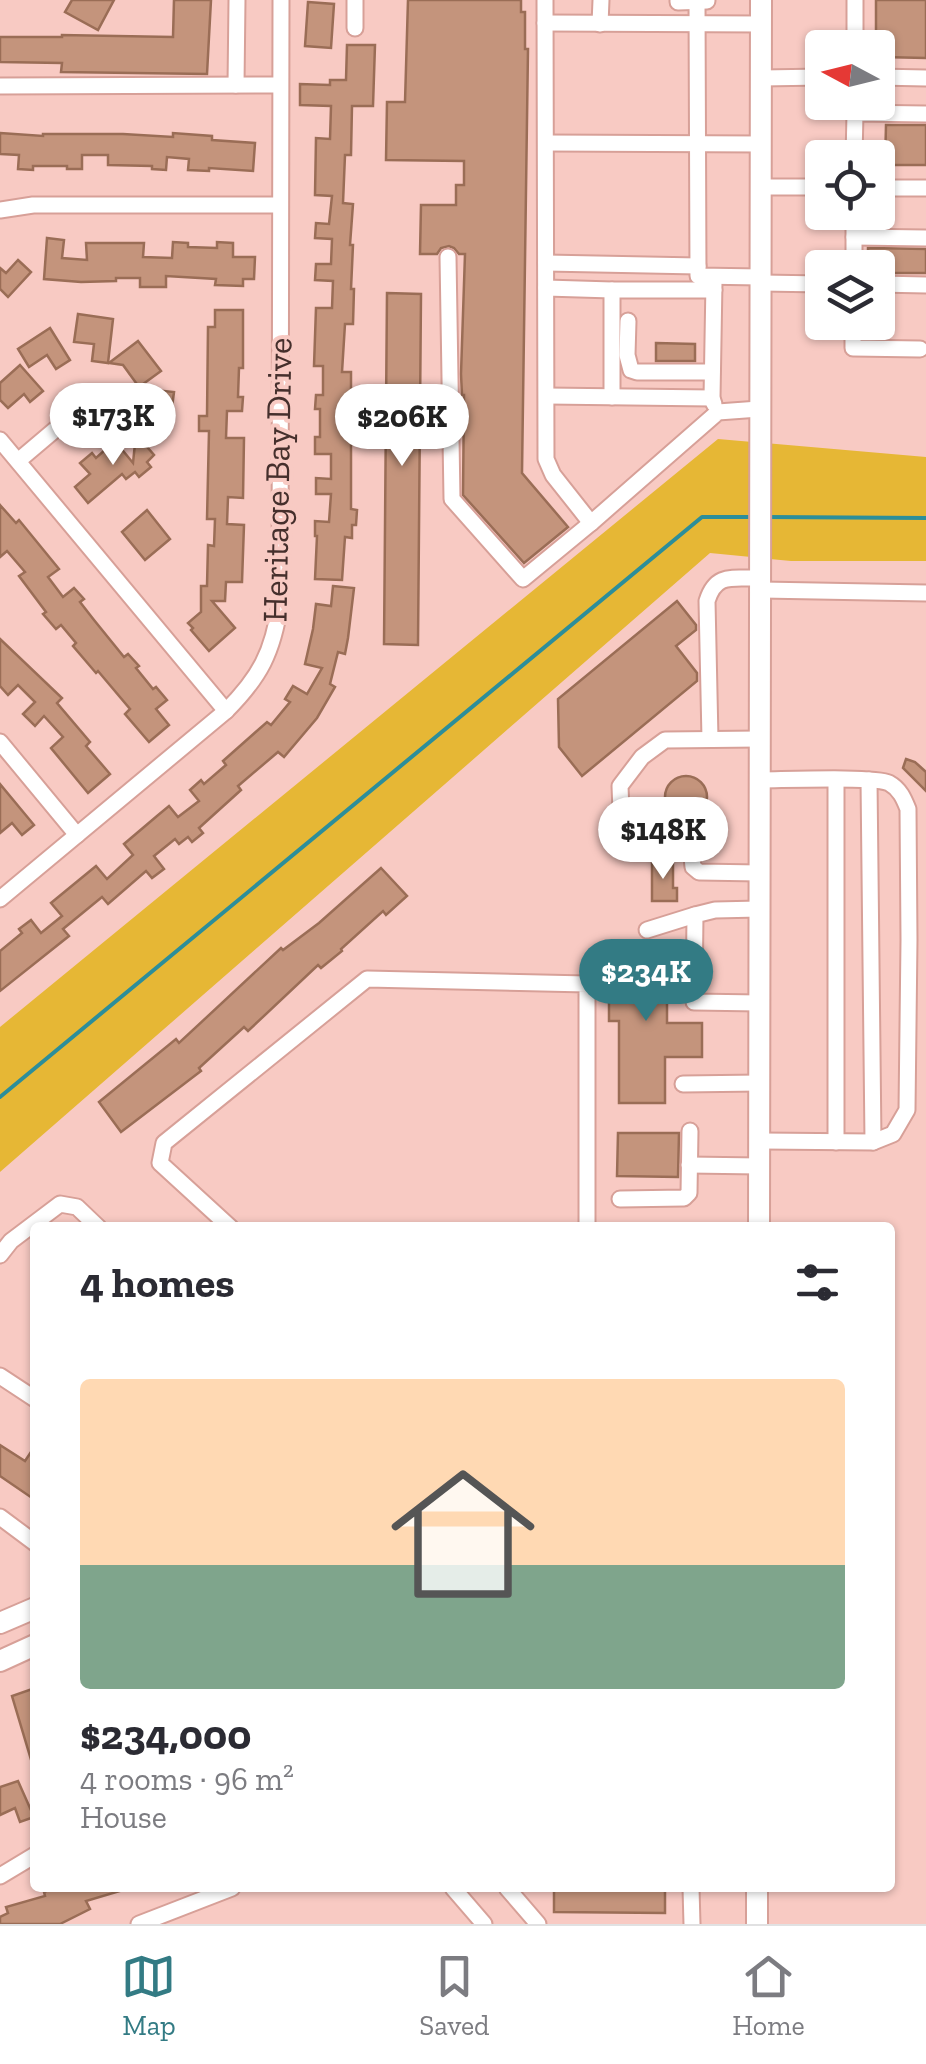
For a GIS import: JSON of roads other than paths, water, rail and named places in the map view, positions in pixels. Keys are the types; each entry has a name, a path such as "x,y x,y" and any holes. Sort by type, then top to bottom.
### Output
{"main road":[{"path":"759,1222 761,0"},
{"path":"0,1623 30,1610"},
{"path":"0,1662 30,1647"},
{"path":"757,1892 757,1924"}],"street":[{"path":"236,85 237,0"},
{"name":"Heritage Bay Drive","path":"0,899 226,711 246,690 269,653 275,635 280,604 280,0"},
{"path":"355,0 356,28"},
{"path":"545,0 546,459 591,523"},
{"path":"600,24 601,0"},
{"path":"678,0 702,1 697,24 698,276 714,283"},
{"path":"855,0 855,30"},
{"path":"545,24 761,24"},
{"path":"895,77 926,78"},
{"path":"761,78 805,78"},
{"path":"0,86 280,85"},
{"path":"895,111 926,114"},
{"path":"546,142 761,144"},
{"path":"760,187 805,187"},
{"path":"895,188 926,188"},
{"path":"0,210 21,206 280,205"},
{"path":"854,230 854,250"},
{"path":"854,236 926,238"},
{"path":"448,258 452,499 522,579 591,523 715,405"},
{"path":"546,262 698,266"},
{"path":"546,288 612,290 761,280 805,283"},
{"path":"714,283 715,405"},
{"path":"895,284 926,285"},
{"path":"612,290 612,397"},
{"path":"628,321 627,355 631,370 712,372"},
{"path":"854,340 854,348 920,349"},
{"path":"547,396 759,409"},
{"path":"18,460 83,406"},
{"path":"0,440 226,711"},
{"path":"710,739 707,600 720,580 926,593"},
{"path":"759,739 665,740 642,758 620,786 622,837 636,844 692,846 693,867 698,872 759,873"},
{"path":"0,742 77,835"},
{"path":"759,780 869,780 892,784 904,796 908,809 910,940 906,1110 893,1134 873,1142 759,1141"},
{"path":"836,780 836,1142"},
{"path":"869,780 873,1142"},
{"path":"647,930 715,910 759,909"},
{"path":"695,916 694,1002 759,1003"},
{"path":"224,1222 160,1163 164,1143 367,979 587,984 586,1220"},
{"path":"683,1084 759,1083"},
{"path":"620,1199 684,1198 689,1193 690,1131"},
{"path":"689,1164 759,1166"},
{"path":"37,1222 60,1204 77,1207 93,1222"},
{"path":"0,1255 30,1227"},
{"path":"0,1228 11,1242"},
{"path":"0,1376 30,1396"},
{"path":"0,1518 30,1540"},
{"path":"0,1876 30,1858"},
{"path":"139,1924 222,1892"},
{"path":"456,1892 484,1924"},
{"path":"511,1892 538,1924"},
{"path":"527,1910 528,1892"},
{"path":"692,1892 692,1924"}],"waterway":[{"path":"0,1097 702,517 752,517"},
{"path":"766,517 926,518"}]}
